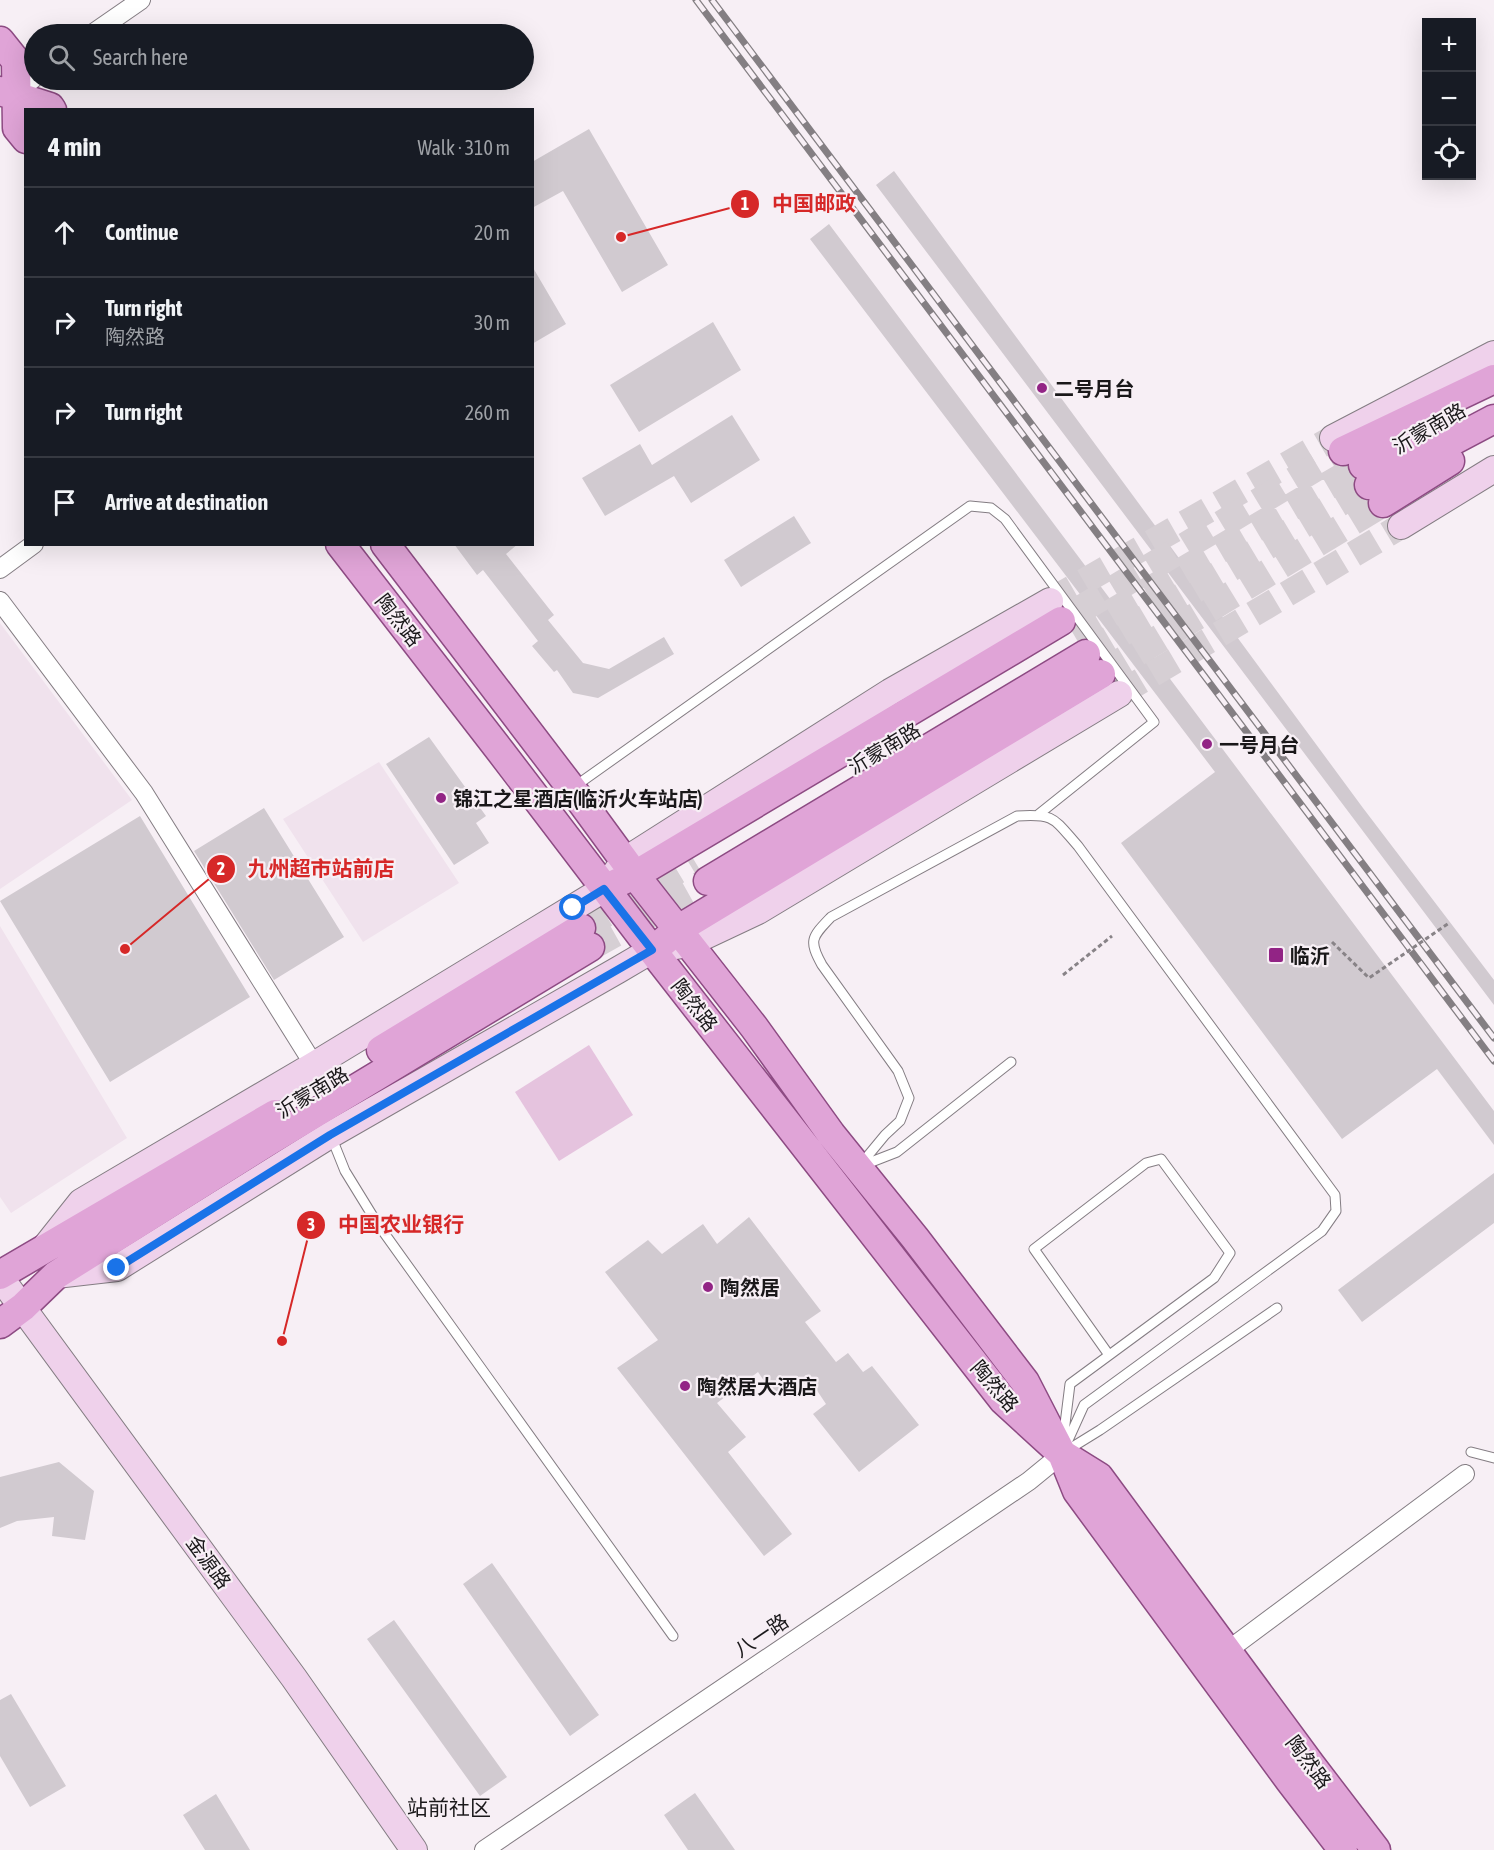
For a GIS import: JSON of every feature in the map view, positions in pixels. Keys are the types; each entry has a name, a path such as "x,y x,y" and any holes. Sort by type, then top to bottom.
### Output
{"main road":[{"path":"0,41 16,61 13,92 17,128 24,137"},
{"path":"13,92 51,108"},
{"path":"1358,468 1494,379"},
{"name":"沂蒙南路","path":"1358,468 1494,390"},
{"name":"沂蒙南路","path":"1358,468 1494,419"},
{"path":"1358,468 1494,434"},
{"name":"陶然路","path":"342,546 604,889 1003,1400 1062,1454 1098,1477 1311,1766 1376,1850"},
{"name":"陶然路","path":"387,546 572,789 629,868 754,1027 831,1134 1025,1382 1062,1454 1077,1491 1343,1850"},
{"path":"604,889 629,868 1082,647"},
{"path":"652,950 682,937 1082,647"},
{"name":"沂蒙南路","path":"701,871 1082,647"},
{"name":"沂蒙南路","path":"48,1264 255,1127 586,937"},
{"path":"7,1296 48,1264"},
{"path":"7,1296 48,1264"}],"street":[{"path":"106,24 141,0"},
{"path":"1358,468 1494,354"},
{"path":"1401,526 1494,469"},
{"path":"0,569 31,546"},
{"path":"0,601 144,793 314,1065"},
{"path":"604,889 314,1065 81,1202 48,1264 117,1268 330,1135 652,950"},
{"name":"金源路","path":"7,1296 294,1678 414,1850"},
{"name":"八一路","path":"484,1850 1029,1481 1062,1454"},
{"path":"1227,1651 1465,1474"}],"lane":[{"path":"572,789 970,506 991,508 1005,519 1154,722 1039,814"},
{"path":"859,1167 885,1135 900,1121 909,1098 898,1071 822,966 813,949 816,933 831,917 1017,816 1039,814 1054,819 1078,846 1335,1195 1336,1211 1322,1231 1084,1405 1062,1454"},
{"path":"859,1167 897,1152 1011,1062"},
{"path":"330,1135 345,1171 377,1223 673,1636"},
{"path":"1062,1454 1070,1384 1214,1278 1230,1253 1161,1159 1146,1163 1034,1249 1109,1355"},
{"path":"1062,1454 1100,1431 1276,1308"},
{"path":"1471,1452 1494,1458"}],"path":[{"path":"1332,942 1369,978 1449,922"},
{"path":"1063,975 1112,936"}],"shaded area":[{"path":"0,623 132,800 0,889"},
{"path":"379,762 459,883 363,942 283,819"},
{"path":"0,926 127,1138 11,1213 0,1197"},
{"path":"589,1045 633,1115 559,1161 515,1092"}],"building":[{"path":"589,129 668,265 622,292 563,191 534,207 534,161"},
{"name":"二号月台","path":"894,171 1363,808 1494,980 1494,1005 876,185"},
{"path":"829,224 1494,1111 1494,1145 1437,1069 1342,1139 1121,843 1215,772 810,239"},
{"path":"534,269 566,324 534,343"},
{"path":"713,322 741,370 639,432 610,385"},
{"path":"732,415 760,460 691,503 674,476 605,516 582,478 640,444 652,465"},
{"path":"794,516 811,543 741,587 724,560"},
{"path":"455,546 516,546 506,554 554,615 548,620 583,663 609,669 664,637 674,654 598,698 573,693 557,670 554,672 532,646 538,641 483,570 477,575"},
{"name":"锦江之星酒店(临沂火车站店)","path":"429,737 486,816 476,823 489,843 454,865 386,764"},
{"path":"264,808 344,937 274,980 194,851"},
{"path":"140,816 250,997 110,1082 0,901"},
{"path":"1494,1173 1494,1223 1362,1322 1338,1290"},
{"name":"陶然居大酒店","path":"749,1217 821,1311 805,1322 836,1362 848,1353 863,1372 872,1366 919,1425 859,1472 813,1414 826,1404 810,1380 782,1398 771,1391 758,1372 717,1403 746,1437 728,1452 792,1534 764,1556 617,1368 658,1340 605,1272 648,1240 662,1254 703,1224 717,1244"},
{"path":"59,1462 94,1491 85,1540 52,1536 54,1517 17,1521 0,1528 0,1477"},
{"path":"492,1563 599,1715 570,1736 463,1584"},
{"path":"394,1620 507,1777 480,1796 367,1639"},
{"path":"11,1694 66,1786 30,1807 0,1756 0,1700"},
{"path":"695,1793 735,1850 688,1850 664,1815"},
{"path":"216,1794 250,1850 205,1850 183,1815"}],"tunnel":[{"path":"1050,601 1333,438"},
{"path":"1078,611 1343,451"},
{"path":"1074,635 1363,465"},
{"path":"1086,654 1369,485"},
{"path":"1101,674 1383,503"},
{"path":"1119,694 1401,526"},
{"path":"581,928 694,860"},
{"path":"590,947 708,881"}],"railway":[{"path":"696,0 1494,1061"},
{"path":"712,0 1494,1038"}],"place":[{"name":"中国邮政","path":"621,237"},
{"name":"二号月台","path":"1042,388"},
{"name":"一号月台","path":"1207,744"},
{"name":"锦江之星酒店(临沂火车站店)","path":"441,798"},
{"name":"九州超市站前店","path":"125,949"},
{"name":"临沂","path":"1276,955"},
{"name":"陶然居","path":"708,1287"},
{"name":"中国农业银行","path":"282,1341"},
{"name":"陶然居大酒店","path":"685,1386"}],"district":[{"name":"站前社区","path":"449,1807"}],"route":[{"path":"117,1268 330,1135 652,950 604,889 573,908"}]}
